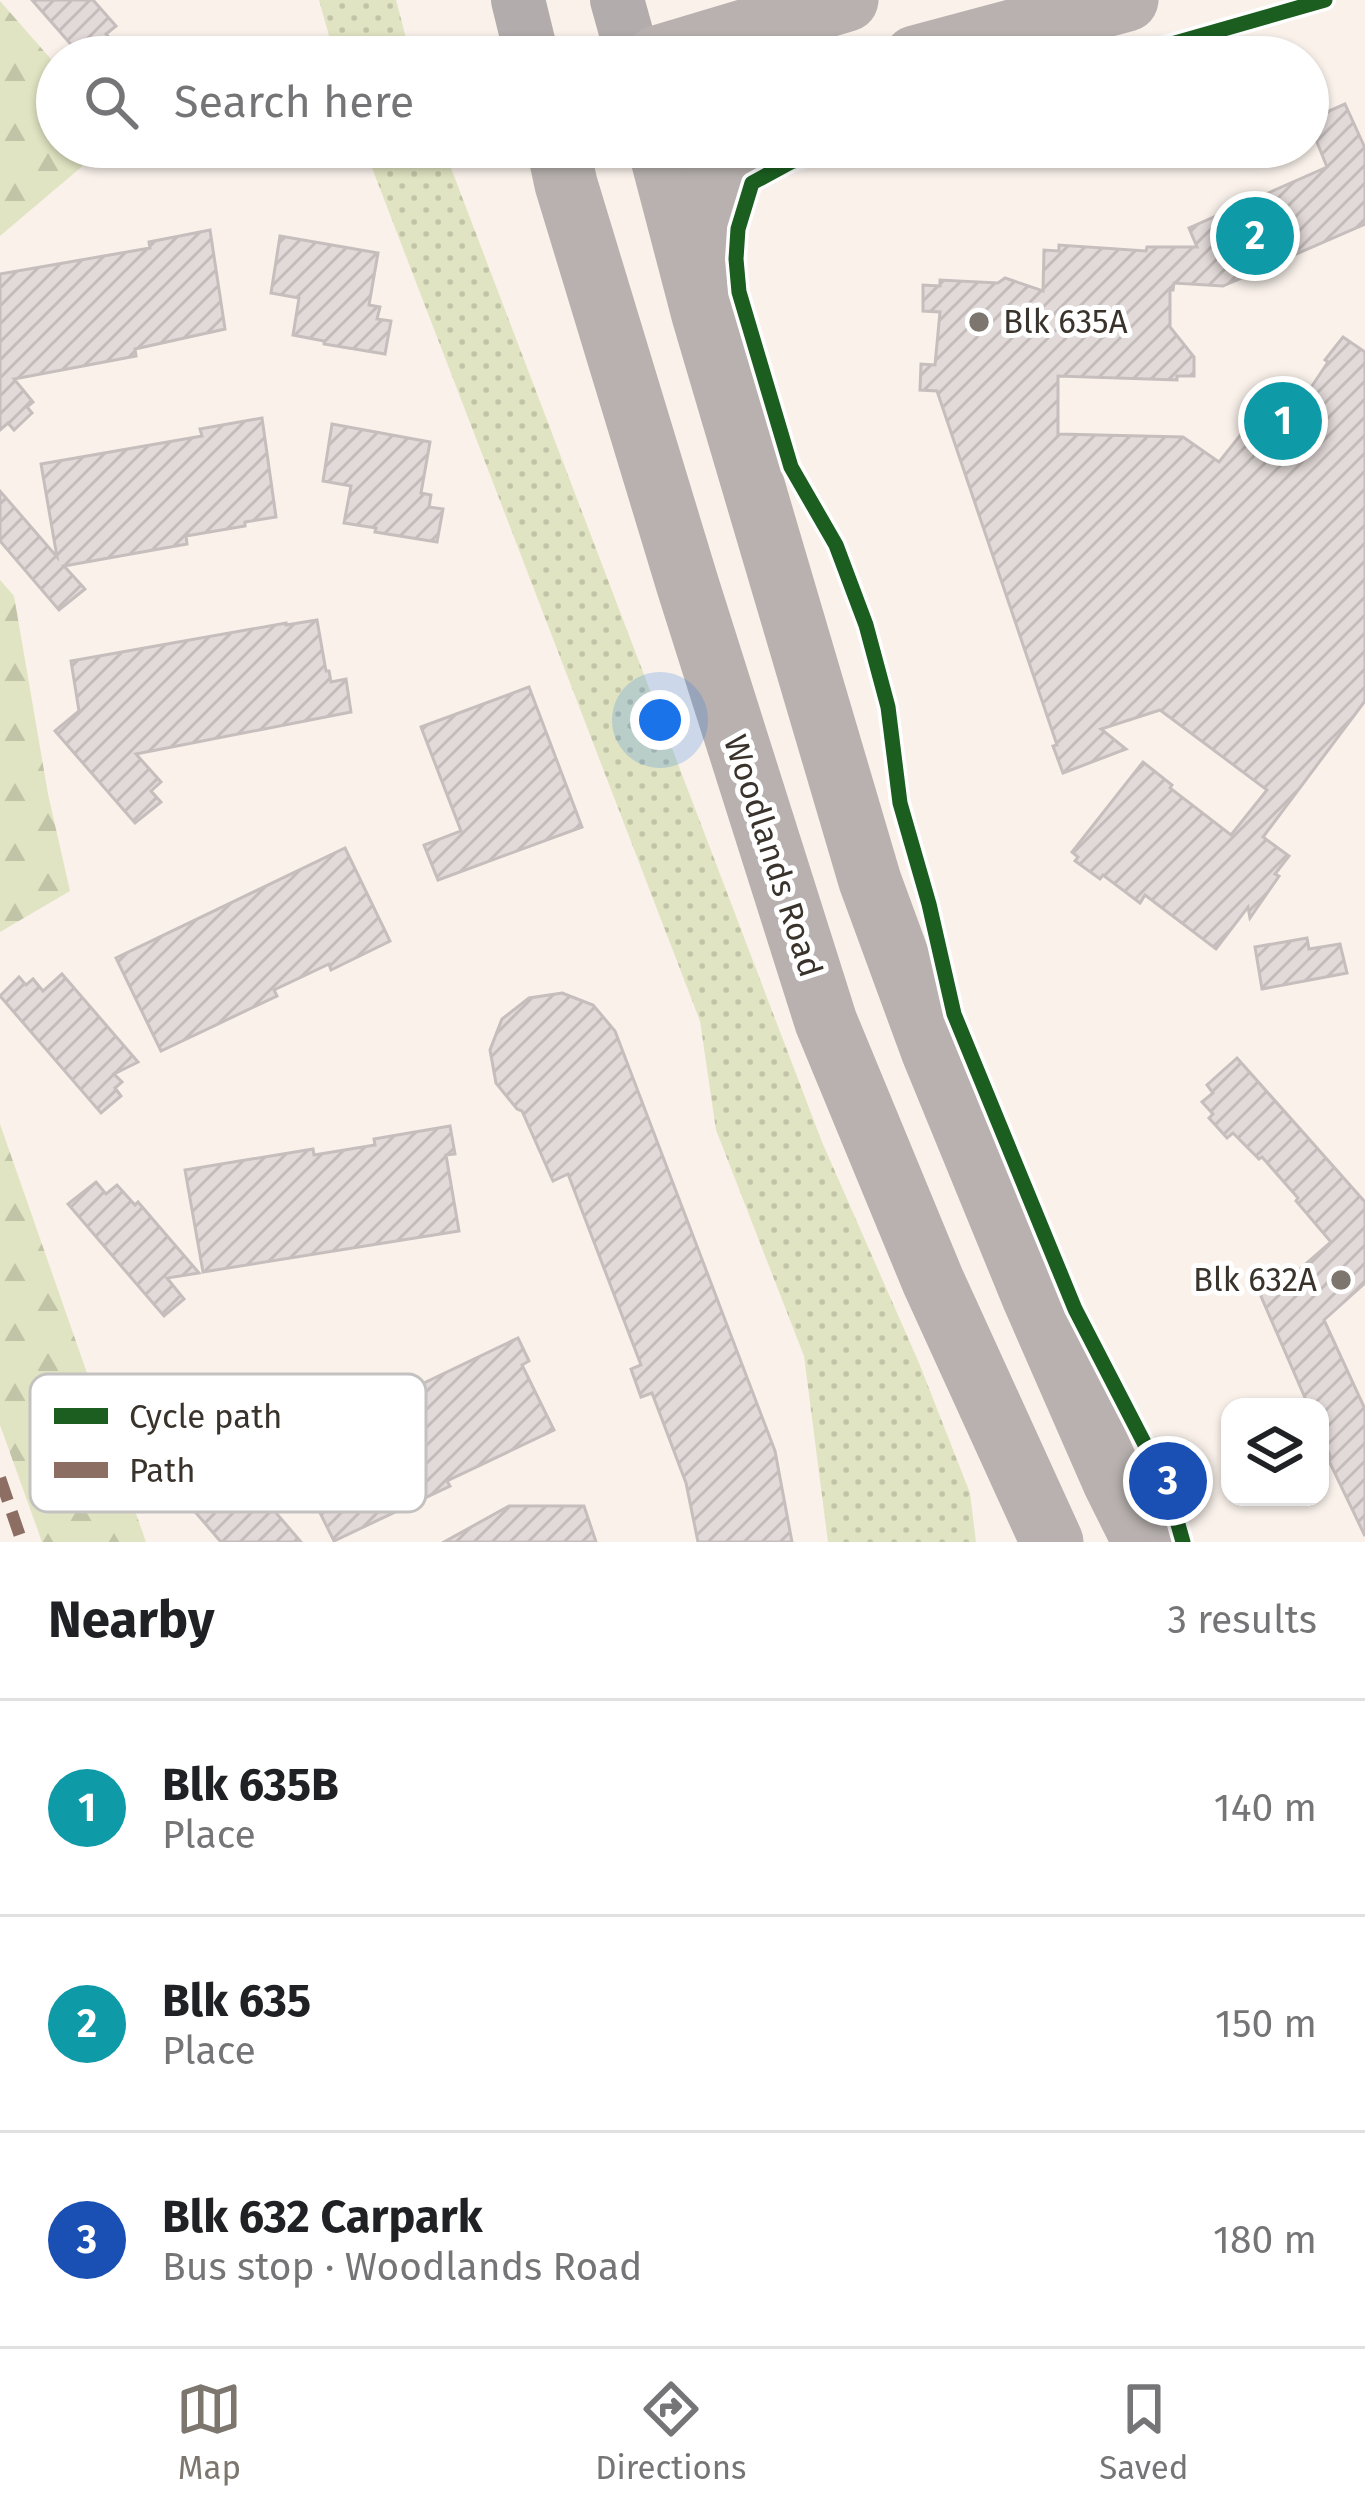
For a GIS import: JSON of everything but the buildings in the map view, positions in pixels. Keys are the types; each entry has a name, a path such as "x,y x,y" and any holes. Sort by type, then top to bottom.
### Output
{"highway":[{"path":"754,0 835,4"},
{"path":"993,36 1127,0"},
{"path":"728,36 835,4"},
{"name":"Woodlands Road","path":"563,168 826,1022 941,1300 1052,1542"},
{"path":"664,168 703,315 870,881 932,1050 1034,1299 1144,1542"},
{"path":"703,315 698,233 722,168"}],"main road":[{"path":"518,0 527,36"},
{"path":"617,0 627,36"}],"green space":[{"path":"319,0 396,0 405,36 329,36"},
{"path":"0,1 36,42 36,168 80,168 0,236"},
{"path":"372,168 451,168 822,1142 970,1493 976,1542 828,1542 804,1356 716,1130 700,1021"},
{"path":"0,580 14,596 70,891 0,932"},
{"path":"0,1124 87,1374 30,1374 30,1509 0,1425"},
{"path":"31,1512 136,1512 146,1542 42,1542"}],"marked path":[{"path":"0,1478 22,1542"}],"cycle path":[{"path":"1199,36 1325,0"},
{"path":"780,168 752,183 738,229 739,292 791,467 836,545 866,625 888,707 900,803 954,1014 1075,1309 1168,1489 1183,1542"}],"place":[{"name":"Blk 635","path":"1255,236"},
{"name":"Blk 635A","path":"979,322"},
{"name":"Blk 635B","path":"1283,421"},
{"name":"Blk 632A","path":"1341,1280"},
{"name":"Blk 632 Carpark","path":"1168,1481"}]}
